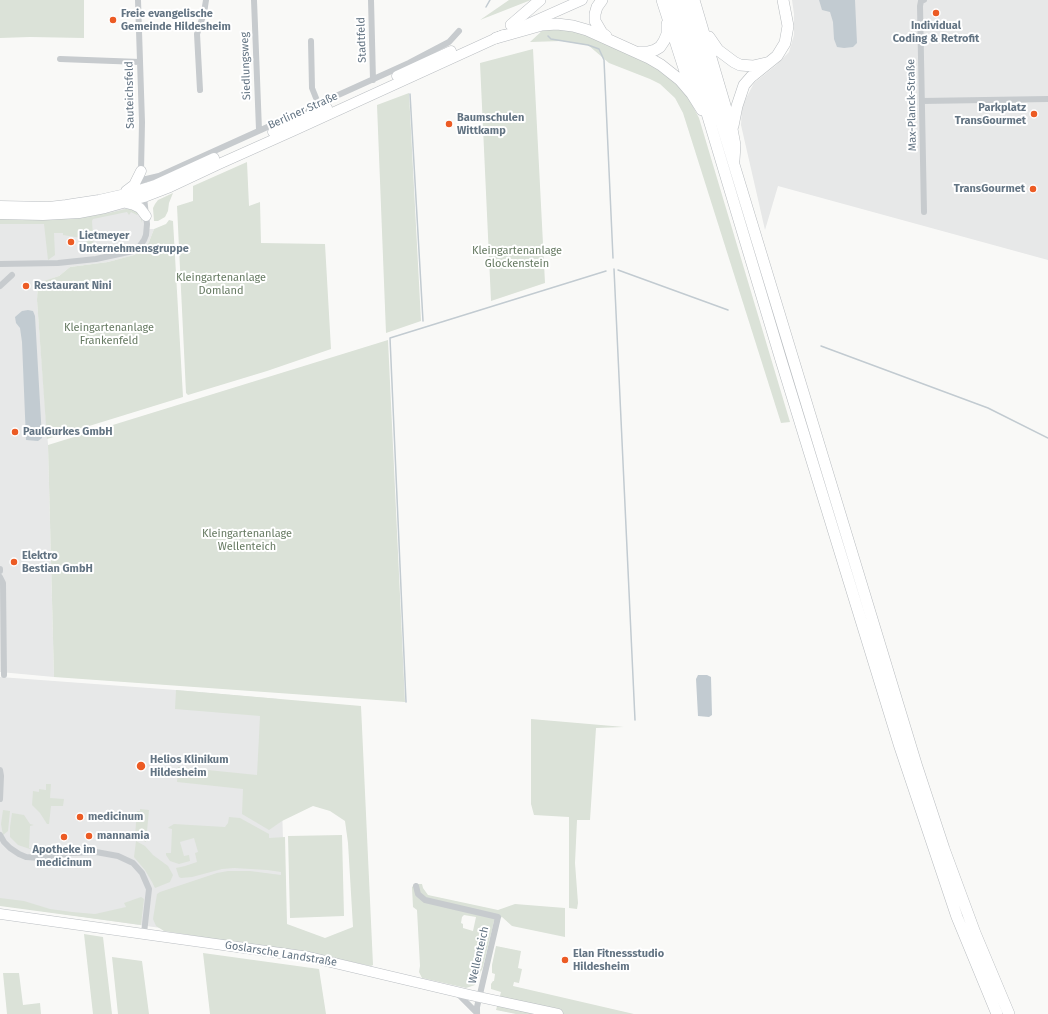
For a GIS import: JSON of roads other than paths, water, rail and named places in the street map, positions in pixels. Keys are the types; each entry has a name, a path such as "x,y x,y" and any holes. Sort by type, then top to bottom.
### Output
{"highway":[{"path":"510,25 540,0"},
{"path":"602,0 597,7 595,21 602,33 611,40"},
{"path":"662,0 692,94"},
{"path":"673,0 781,360 908,771 957,917 997,1014"},
{"path":"684,0 917,767 944,849 975,933 1009,1014"},
{"path":"694,0 732,129 735,145 734,167"},
{"path":"732,129 736,106 744,85 782,50 787,35 787,18 782,0"},
{"path":"637,52 648,52 660,47 667,34 667,17"},
{"path":"701,23 718,50 734,62 740,65 753,66 772,60"},
{"path":"496,38 542,25 557,24 587,30 637,52 671,72 692,94 711,125"}],"main road":[{"path":"147,220 140,208 124,199 134,185 166,180 566,0"},
{"path":"143,184 170,187 582,0"},
{"path":"409,63 426,63"},
{"name":"Berliner Straße","path":"0,214 43,215 78,213 105,208 124,199 143,184"},
{"name":"Berliner Straße","path":"0,206 34,207 124,199"},
{"name":"Goslarsche Landstraße","path":"0,914 309,956 479,997 558,1014"}],"street":[{"name":"Sauteichsfeld","path":"138,0 143,184"},
{"path":"200,90 197,34 204,13 206,0"},
{"name":"Siedlungsweg","path":"254,0 259,130"},
{"name":"Stadtfeld","path":"371,0 373,80"},
{"name":"Max-Planck-Straße","path":"924,0 921,1 920,6 924,212"},
{"name":"Berliner Straße","path":"143,184 151,178 159,176 409,63 449,42 459,32"},
{"path":"311,42 312,88 318,104"},
{"path":"60,59 140,62"},
{"path":"922,101 1048,99"},
{"path":"0,264 70,262 107,257 133,251 139,247 146,235 147,220 143,184"},
{"path":"0,286 12,275"},
{"path":"0,577 3,583 4,675"},
{"path":"0,770 0,799"},
{"path":"0,835 10,848 26,857 42,858 91,851 112,854 133,863 142,873 149,889 144,933"},
{"name":"Wellenteich","path":"416,886 418,894 425,900 498,918 479,997 477,1013"},
{"path":"456,991 477,1013"}],"waterway":[{"path":"486,7 490,0"},
{"path":"548,36 551,39 588,45 599,49 604,60 613,258"},
{"path":"410,94 423,321"},
{"path":"614,269 635,720"},
{"path":"618,270 728,310"},
{"path":"406,702 390,338 606,271"},
{"path":"821,346 988,408 1048,438"}],"place":[{"name":"Individual Coding & Retrofit","path":"936,13"},
{"name":"Freie evangelische Gemeinde Hildesheim","path":"113,20"},
{"name":"Parkplatz TransGourmet","path":"1034,114"},
{"name":"Baumschulen Wittkamp","path":"449,124"},
{"name":"TransGourmet","path":"1033,189"},
{"name":"Lietmeyer Unternehmensgruppe","path":"71,242"},
{"name":"Restaurant Nini","path":"26,286"},
{"name":"PaulGurkes GmbH","path":"15,432"},
{"name":"Elektro Bestian GmbH","path":"14,562"},
{"name":"Helios Klinikum Hildesheim","path":"141,766"},
{"name":"medicinum","path":"80,817"},
{"name":"mannamia","path":"89,836"},
{"name":"Apotheke im medicinum","path":"64,837"},
{"name":"Elan Fitnessstudio Hildesheim","path":"565,960"}],"park label":[{"name":"Kleingartenanlage Glockenstein","path":"517,257"},
{"name":"Kleingartenanlage Domland","path":"221,284"},
{"name":"Kleingartenanlage Frankenfeld","path":"109,334"},
{"name":"Kleingartenanlage Wellenteich","path":"247,540"}]}
